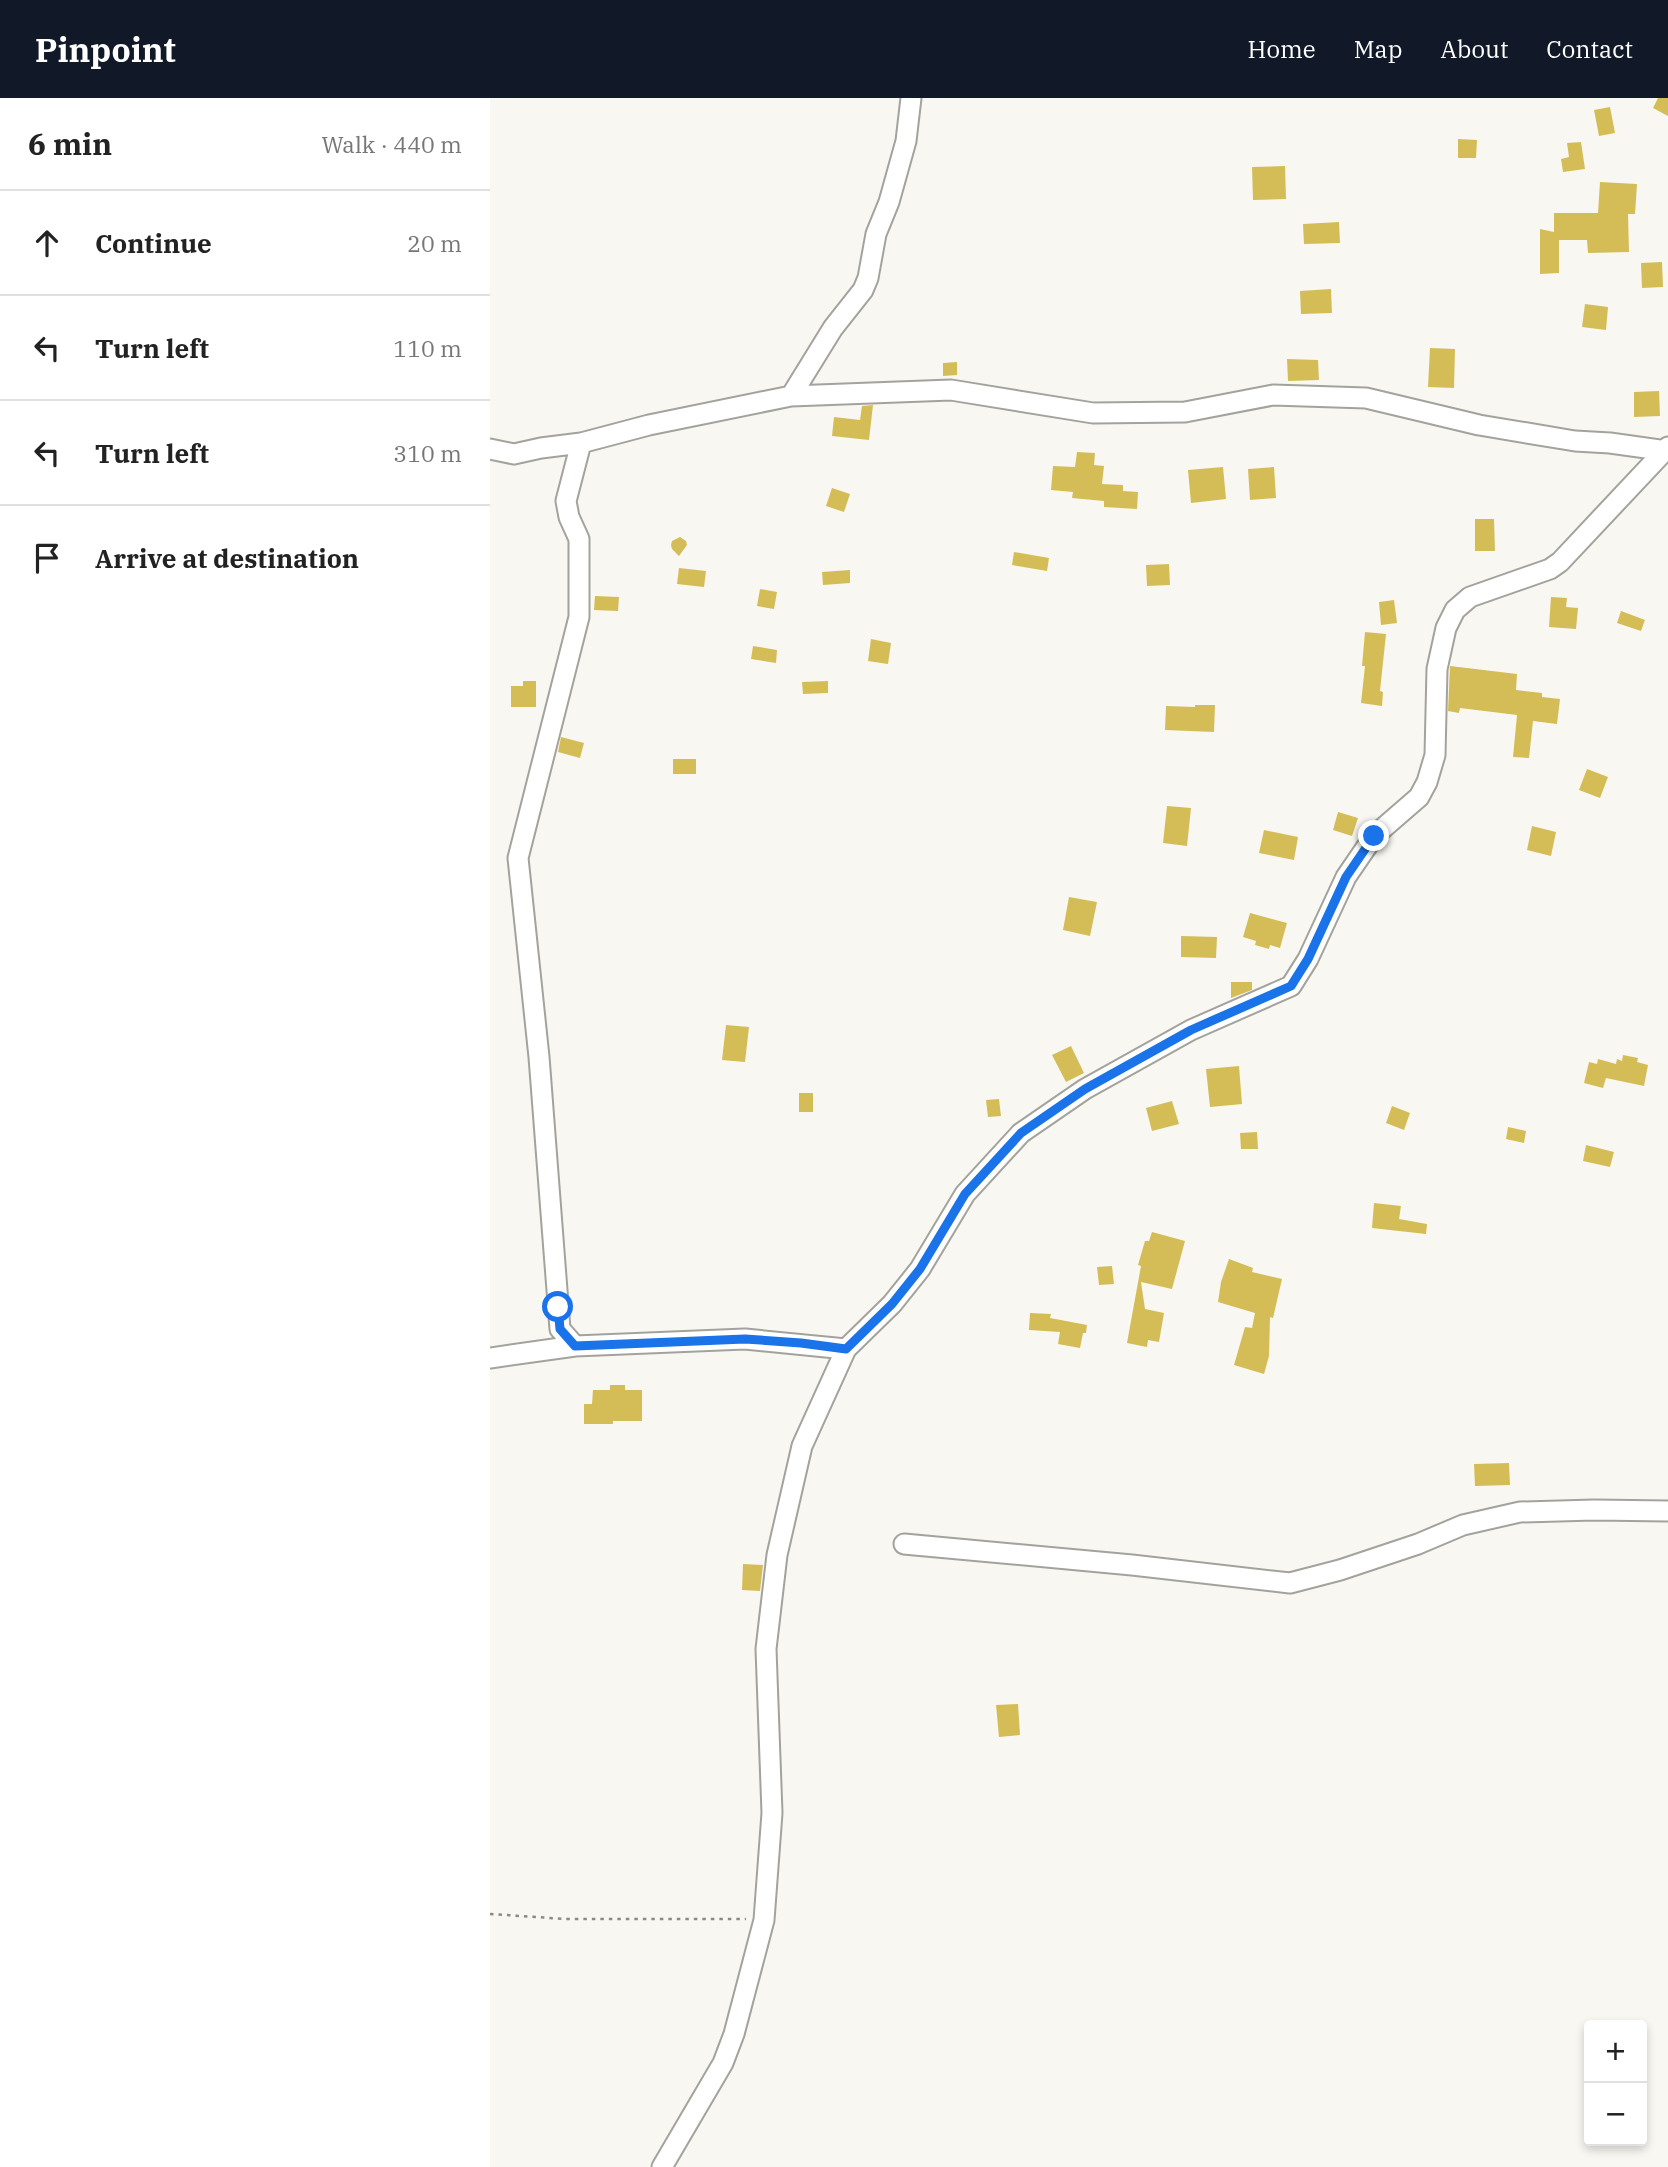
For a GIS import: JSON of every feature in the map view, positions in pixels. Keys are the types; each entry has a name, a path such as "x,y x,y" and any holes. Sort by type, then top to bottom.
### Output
{"street":[{"path":"790,396 833,328 863,290 868,278 876,234 889,202 906,141 911,98"},
{"path":"490,449 514,454 581,443 649,425 790,396 951,390 1093,413 1185,412 1273,395 1366,398 1479,425 1575,441 1667,449"},
{"path":"575,1346 560,1329 539,1056 518,858 579,617 579,539 569,517 566,501 581,443"},
{"path":"662,2167 723,2063 734,2034 764,1920 772,1813 766,1649 777,1555 802,1446 846,1349 892,1304 920,1269 965,1194 1021,1133 1085,1089 1191,1030 1291,986 1308,959 1346,877 1374,836 1419,796 1427,782 1435,755 1437,669 1446,628 1455,610 1470,597 1550,569 1560,562 1667,449"},
{"path":"490,1358 575,1346 745,1339 846,1349"},
{"path":"904,1544 1290,1583 1340,1570 1418,1544 1463,1525 1520,1512 1668,1511"}],"path":[{"path":"490,1914 566,1919 764,1920"}],"building":[{"path":"1658,98 1668,98 1668,116 1653,108"},
{"path":"1610,107 1615,133 1599,136 1594,110"},
{"path":"1458,139 1477,140 1476,158 1458,158"},
{"path":"1581,142 1585,169 1563,172 1561,159 1569,157 1567,143"},
{"path":"1285,166 1286,199 1253,200 1252,167"},
{"path":"1600,182 1637,184 1635,214 1628,214 1629,252 1588,253 1587,240 1559,240 1559,273 1540,274 1540,229 1554,232 1554,213 1598,213"},
{"path":"1339,222 1340,243 1304,244 1303,224"},
{"path":"1662,262 1663,287 1642,288 1641,263"},
{"path":"1331,289 1332,313 1301,314 1300,291"},
{"path":"1585,304 1608,307 1606,330 1582,327"},
{"path":"1430,348 1455,349 1454,388 1428,387"},
{"path":"1287,359 1318,360 1319,380 1288,381"},
{"path":"957,362 957,375 943,376 943,363"},
{"path":"1659,391 1660,416 1634,417 1634,392"},
{"path":"873,405 869,440 832,436 834,417 860,420 862,406"},
{"path":"1077,452 1095,453 1094,465 1104,466 1102,484 1123,485 1123,491 1138,492 1137,509 1104,507 1104,501 1072,498 1073,492 1051,490 1053,466 1075,467"},
{"path":"1223,467 1226,499 1191,503 1188,470"},
{"path":"1274,467 1276,498 1250,500 1248,469"},
{"path":"832,488 850,494 844,512 826,506"},
{"path":"1475,519 1494,519 1495,551 1475,551"},
{"path":"680,537 687,545 679,556 671,545 672,541"},
{"path":"1014,552 1049,558 1047,571 1012,565"},
{"path":"1169,564 1170,585 1147,586 1146,565"},
{"path":"679,568 706,571 704,587 677,584"},
{"path":"850,570 850,583 823,585 822,572"},
{"path":"760,589 777,592 774,609 757,606"},
{"path":"595,596 619,597 618,611 594,610"},
{"path":"1551,597 1567,598 1566,607 1578,608 1576,629 1549,627"},
{"path":"1394,600 1397,623 1381,625 1379,602"},
{"path":"1621,611 1645,620 1641,631 1617,623"},
{"path":"1365,632 1386,634 1380,691 1383,692 1382,706 1361,703"},
{"path":"871,639 891,643 888,664 868,661"},
{"path":"753,646 777,650 776,663 751,659"},
{"path":"1450,666 1517,674 1516,690 1542,693 1542,697 1560,699 1557,724 1533,721 1529,758 1513,757 1517,715 1460,708 1459,713 1448,711"},
{"path":"523,681 536,681 536,707 511,707 511,686 523,686"},
{"path":"828,681 828,693 803,694 802,682"},
{"path":"1215,705 1214,732 1165,730 1166,706"},
{"path":"561,737 584,743 580,758 558,752"},
{"path":"673,759 696,759 696,774 673,774"},
{"path":"1587,769 1608,777 1600,798 1579,790"},
{"path":"1167,806 1191,808 1187,846 1163,843"},
{"path":"1338,812 1358,818 1352,836 1333,830"},
{"path":"1532,826 1556,832 1551,856 1527,850"},
{"path":"1264,830 1298,837 1294,860 1259,853"},
{"path":"1069,897 1097,902 1090,936 1063,930"},
{"path":"1250,913 1287,923 1280,948 1270,945 1269,949 1255,945 1256,941 1243,937"},
{"path":"1181,936 1217,937 1216,958 1181,957"},
{"path":"1231,982 1252,982 1252,990 1231,998"},
{"path":"726,1025 749,1027 745,1062 722,1060"},
{"path":"1071,1046 1084,1073 1066,1082 1052,1055"},
{"path":"1623,1055 1638,1058 1637,1062 1648,1065 1644,1086 1606,1078 1603,1088 1584,1083 1589,1062 1597,1064 1598,1059 1616,1064 1617,1059 1622,1061"},
{"path":"1239,1066 1242,1104 1210,1107 1206,1069"},
{"path":"799,1093 813,1093 813,1112 799,1112"},
{"path":"999,1099 1001,1116 988,1117 986,1100"},
{"path":"1172,1101 1179,1124 1152,1131 1146,1108"},
{"path":"1392,1106 1410,1113 1404,1130 1386,1123"},
{"path":"1508,1127 1526,1131 1524,1143 1506,1139"},
{"path":"1257,1132 1258,1149 1241,1149 1240,1133"},
{"path":"1586,1145 1614,1152 1610,1167 1583,1161"},
{"path":"1374,1203 1401,1206 1399,1219 1427,1224 1426,1234 1372,1228"},
{"path":"1152,1232 1185,1241 1172,1289 1141,1282 1145,1309 1164,1313 1159,1342 1148,1340 1147,1347 1127,1343 1141,1266 1138,1265 1145,1241 1149,1241"},
{"path":"1229,1259 1253,1268 1252,1272 1282,1279 1273,1318 1270,1317 1269,1356 1264,1374 1234,1365 1245,1327 1252,1328 1255,1313 1218,1302"},
{"path":"1112,1266 1114,1284 1099,1285 1097,1267"},
{"path":"1030,1313 1051,1314 1050,1318 1087,1325 1080,1348 1058,1344 1060,1332 1029,1330"},
{"path":"610,1385 625,1385 625,1390 642,1390 642,1421 584,1424 584,1404 592,1404 593,1390 610,1390"},
{"path":"1509,1463 1510,1485 1475,1486 1474,1464"},
{"path":"743,1564 763,1565 760,1591 742,1590"},
{"path":"1018,1704 1020,1735 999,1737 996,1705"}],"route":[{"path":"558,1307 560,1329 575,1346 745,1339 846,1349 892,1304 920,1269 965,1194 1021,1133 1085,1089 1191,1030 1291,986 1308,959 1346,877 1374,836"}]}
